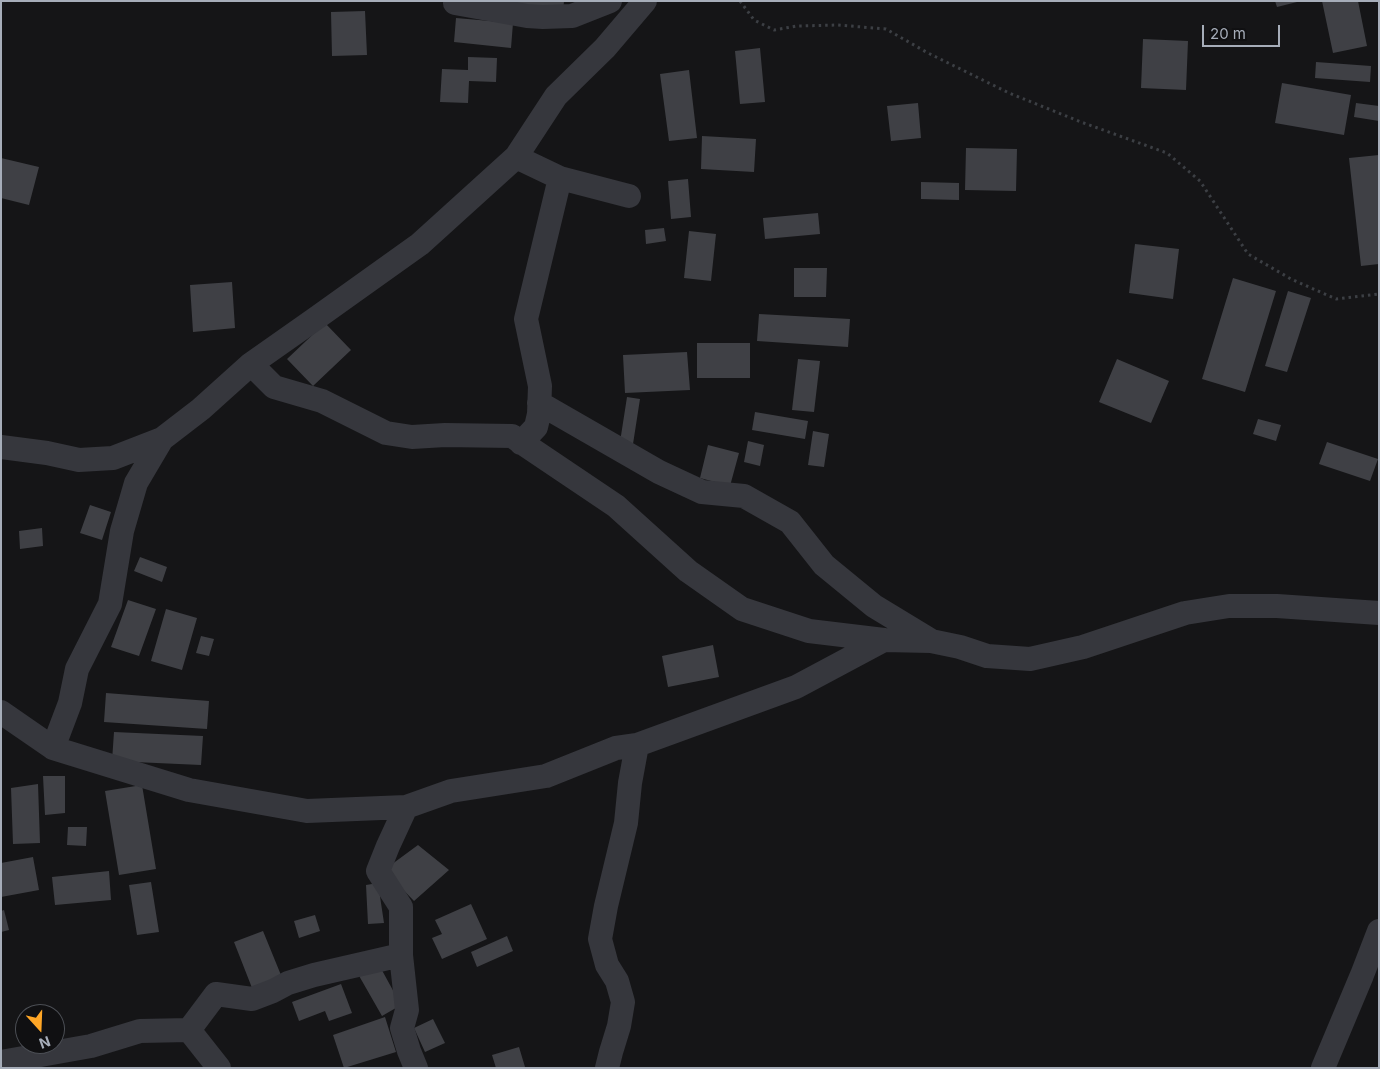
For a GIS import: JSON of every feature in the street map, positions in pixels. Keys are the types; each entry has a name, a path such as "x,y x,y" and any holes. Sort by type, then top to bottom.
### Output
{"street":[{"path":"455,3 527,16 543,17 572,16 610,1"},
{"path":"1,447 47,453 79,460 113,458 162,439 201,409 251,364 420,244 516,157 556,96 605,48 645,1"},
{"path":"516,157 560,178 629,196"},
{"path":"521,443 536,427 539,414 540,386 526,319 560,178"},
{"path":"251,364 274,387 322,401 386,433 412,437 445,435 512,436 616,506 688,571 742,609 809,631 884,640 931,641 960,647 987,656 1030,659 1083,646 1185,613 1229,606 1277,606 1379,613"},
{"path":"539,403 659,472 702,492 744,496 790,522 824,565 874,606 931,641"},
{"path":"53,748 70,702 77,669 110,604 122,531 136,484 162,439"},
{"path":"1,712 53,748 189,790 307,812 406,807 452,791 546,776 616,748 637,745 796,687 884,640"},
{"path":"608,1068 623,1002 616,981 607,965 600,939 626,824 630,783 637,745"},
{"path":"406,807 378,871 401,907 401,955 407,1010 402,1028 416,1068"},
{"path":"1323,1068 1379,931"},
{"path":"189,1030 216,994 252,999 288,983 314,975 401,955"},
{"path":"1,1062 91,1046 140,1031 189,1030"},
{"path":"189,1030 219,1068"}],"path":[{"path":"740,1 754,20 774,30 797,26 838,24 886,29 928,53 1009,93 1081,122 1167,153 1200,181 1248,254 1291,279 1336,299 1379,294"}],"building":[{"path":"517,1 564,1 563,13 516,10"},
{"path":"1275,1 1297,1 1297,2 1277,7"},
{"path":"1322,1 1358,1 1367,46 1333,53"},
{"path":"365,11 367,55 332,56 331,12"},
{"path":"456,18 513,23 511,48 454,42"},
{"path":"1143,39 1188,41 1186,90 1141,88"},
{"path":"760,48 765,102 740,104 735,51"},
{"path":"468,57 497,58 496,82 469,81 468,103 440,102 442,69 468,70"},
{"path":"1316,62 1371,66 1370,82 1315,78"},
{"path":"689,70 697,138 669,141 660,74"},
{"path":"1282,83 1351,95 1344,135 1275,123"},
{"path":"918,103 921,138 891,141 887,106"},
{"path":"1356,103 1379,106 1379,121 1354,117"},
{"path":"702,136 756,139 754,172 701,169"},
{"path":"966,148 1017,149 1016,191 965,190"},
{"path":"1379,155 1379,264 1361,266 1349,158"},
{"path":"1,158 39,167 29,205 1,198"},
{"path":"688,179 691,217 671,219 668,181"},
{"path":"921,182 959,183 959,200 921,199"},
{"path":"818,213 820,234 765,239 763,218"},
{"path":"664,228 666,241 646,244 645,230"},
{"path":"689,231 716,234 711,281 684,278"},
{"path":"1135,244 1179,249 1173,299 1129,293"},
{"path":"794,268 827,268 826,297 794,297"},
{"path":"1233,278 1276,291 1245,392 1202,379"},
{"path":"232,282 235,328 193,332 190,285"},
{"path":"1288,291 1311,298 1287,372 1265,366"},
{"path":"759,314 850,319 848,347 757,341"},
{"path":"325,323 351,350 313,386 287,359"},
{"path":"697,343 750,343 750,378 697,378"},
{"path":"687,352 690,390 625,393 623,355"},
{"path":"798,359 820,361 814,412 792,410"},
{"path":"1117,359 1169,381 1151,423 1099,402"},
{"path":"627,397 640,399 633,444 620,442"},
{"path":"755,412 808,421 805,439 752,430"},
{"path":"1258,419 1281,425 1276,441 1253,434"},
{"path":"813,431 829,434 824,467 808,465"},
{"path":"748,441 764,445 760,466 744,462"},
{"path":"1327,442 1378,459 1370,481 1319,464"},
{"path":"708,445 739,453 730,486 700,478"},
{"path":"90,505 111,512 102,540 80,533"},
{"path":"42,528 43,546 20,549 19,531"},
{"path":"140,557 167,567 162,582 134,571"},
{"path":"128,600 156,609 139,656 111,647"},
{"path":"166,609 197,618 182,670 151,661"},
{"path":"201,636 214,639 209,656 196,653"},
{"path":"713,645 719,677 668,687 662,656"},
{"path":"106,693 209,701 207,729 104,722"},
{"path":"114,732 203,736 201,765 112,761"},
{"path":"43,776 65,776 65,813 45,815"},
{"path":"38,784 40,843 13,844 11,788"},
{"path":"142,785 156,869 119,875 105,791"},
{"path":"68,827 87,827 86,846 67,845"},
{"path":"418,845 449,870 414,901 384,870"},
{"path":"33,857 39,890 1,897 1,863"},
{"path":"109,871 111,900 55,905 52,877"},
{"path":"151,882 159,932 137,935 129,885"},
{"path":"378,883 384,923 368,924 366,885"},
{"path":"471,904 487,939 442,959 432,938 442,934 435,920"},
{"path":"4,910 9,930 1,932 1,911"},
{"path":"315,915 320,931 299,938 294,921"},
{"path":"263,931 283,980 254,993 234,942"},
{"path":"507,936 513,951 477,967 471,952"},
{"path":"378,963 401,1005 382,1016 358,974"},
{"path":"341,984 352,1013 329,1021 325,1011 299,1021 292,1002"},
{"path":"385,1017 396,1052 344,1068 333,1035"},
{"path":"433,1019 445,1043 425,1052 414,1028"},
{"path":"519,1047 525,1067 496,1068 492,1055"}]}
